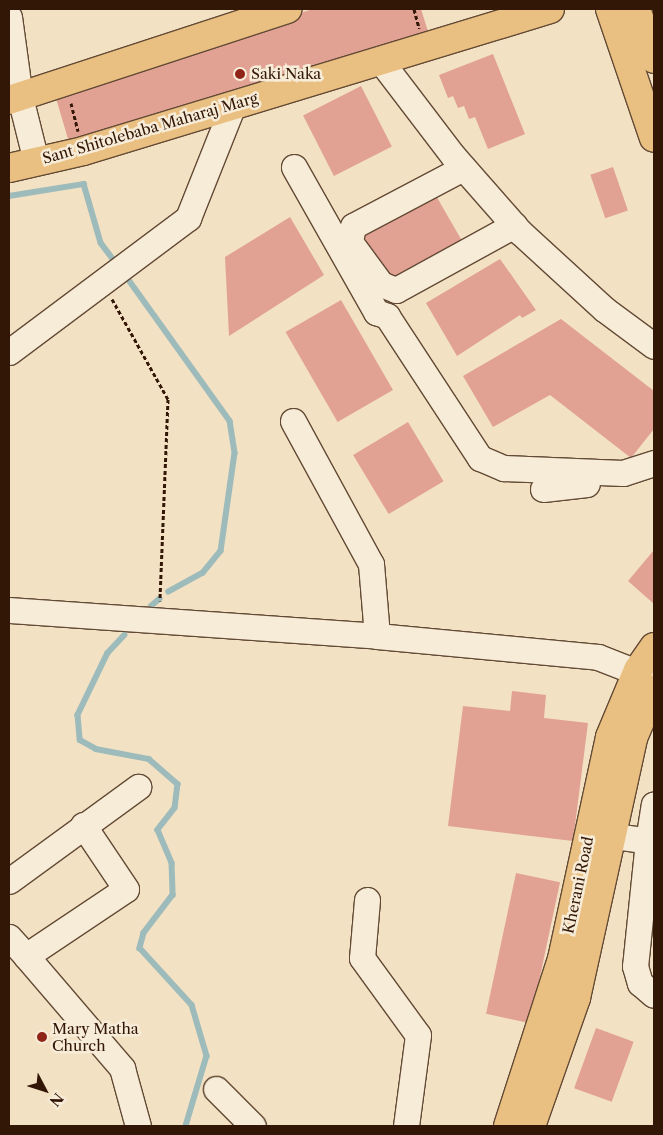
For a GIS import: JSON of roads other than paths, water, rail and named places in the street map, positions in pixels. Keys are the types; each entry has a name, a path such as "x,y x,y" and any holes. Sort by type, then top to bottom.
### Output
{"main road":[{"path":"14,98 288,9"},
{"name":"Sant Shitolebaba Maharaj Marg","path":"9,168 83,151 550,9"},
{"path":"610,9 654,138"},
{"path":"636,9 654,59"},
{"name":"Kherani Road","path":"508,1126 558,1015 614,836 634,738 649,679 654,647"},
{"name":"Kherani Road","path":"531,1126 558,1015 610,737 649,679"}],"street":[{"path":"9,16 14,98 36,161"},
{"path":"380,60 463,168 514,225 604,309 654,346"},
{"path":"9,352 188,218 233,105"},
{"path":"294,167 376,312 387,316 480,458 504,468 623,473 654,463"},
{"path":"463,168 353,226 350,242 381,284 396,290 514,225"},
{"path":"293,421 371,564 377,636"},
{"path":"543,489 654,479"},
{"path":"9,610 377,636 598,657 649,679"},
{"path":"9,881 83,825 138,787"},
{"path":"654,804 635,966 640,983 654,995"},
{"path":"26,956 126,889 83,825"},
{"path":"614,836 651,842"},
{"path":"367,900 362,958 418,1035 406,1126"},
{"path":"9,936 122,1068 138,1126"},
{"path":"216,1089 253,1126"}],"waterway":[{"path":"9,196 84,184 101,243 117,264"},
{"path":"124,273 230,421 235,453 221,551 203,573 169,592"},
{"path":"151,606 159,599"},
{"path":"125,635 108,653 78,715 80,740 96,749 149,759 178,784 175,808 158,830 172,863 173,895 144,933 140,948 192,1005 207,1056 186,1126"}],"place":[{"name":"Saki Naka","path":"240,74"},
{"name":"Mary Matha Church","path":"42,1037"}]}
